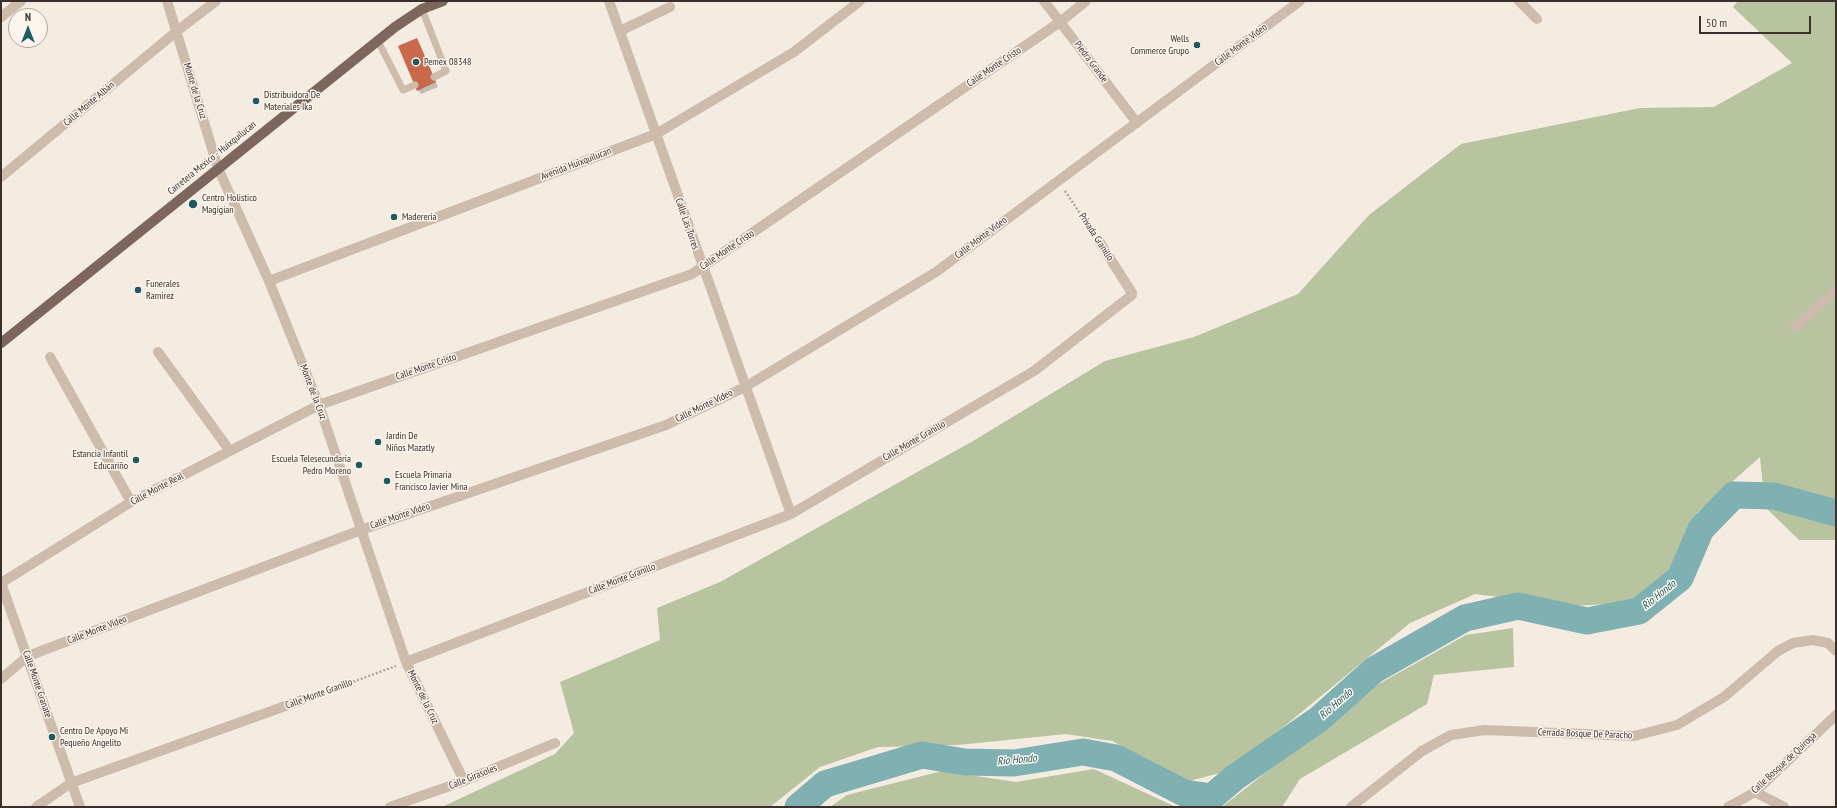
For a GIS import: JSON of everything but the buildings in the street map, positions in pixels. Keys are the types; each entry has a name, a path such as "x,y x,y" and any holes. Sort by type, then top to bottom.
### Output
{"main road":[{"name":"Carretera Mexico - Huixquilucan","path":"1,343 378,41 422,9 443,1"}],"street":[{"path":"1,17 21,1"},
{"name":"Monte de la Cruz","path":"167,1 218,168 269,281 319,404 406,662 464,781"},
{"name":"Calle Monte Albán","path":"1,177 177,31 216,1"},
{"name":"Calle Las Torres","path":"609,1 791,514"},
{"name":"Avenida Huixquilucan","path":"269,281 656,134 794,52 860,1"},
{"name":"Piedra Grande","path":"1044,1 1138,123"},
{"name":"Calle Monte Cristo","path":"319,404 692,274 1060,22 1086,1"},
{"name":"Calle Monte Vídeo","path":"1,679 28,656 361,530 666,425 745,387 936,272 1300,1"},
{"path":"1519,1 1537,19"},
{"path":"620,31 670,7"},
{"name":"Privada Granillo","path":"1099,241 1132,295"},
{"path":"1795,327 1836,290"},
{"name":"Calle Monte Granillo","path":"406,662 791,514 1034,371 1132,295"},
{"path":"158,352 230,451"},
{"path":"50,356 131,502"},
{"name":"Calle Monte Real","path":"1,583 131,502 319,404"},
{"name":"Calle Monte Granate","path":"1,583 80,807"},
{"name":"Cerrada Bosque De Paracho","path":"1351,807 1422,750 1451,735 1485,730 1634,736 1677,725 1724,696 1778,651 1794,643 1813,640 1828,643 1836,651"},
{"name":"Calle Monte Granillo","path":"36,807 71,783 302,700"},
{"name":"Calle Bosque de Quiroga","path":"1728,807 1755,792 1836,714"},
{"name":"Calle Girasoles","path":"390,807 464,781 555,743"},
{"path":"1755,792 1784,807"}],"lane":[{"path":"422,9 446,71 434,77"},
{"path":"378,41 403,90 415,85"}],"path":[{"name":"Privada Granillo","path":"1058,180 1099,241"},
{"name":"Calle Monte Granillo","path":"302,700 406,662"}],"green space":[{"path":"1738,1 1836,1 1836,540 1799,540 1765,507 1760,457 1697,513 1673,575 1628,603 1570,606 1475,594 1410,623 1231,770 1186,782 1112,741 1066,734 958,745 878,747 820,767 770,807 442,807 555,754 574,733 560,682 660,640 657,608 720,582 973,441 1105,361 1194,337 1298,294 1369,215 1461,144 1640,108 1714,107 1792,63 1733,7"},
{"path":"1513,628 1514,667 1434,675 1427,704 1300,779 1282,807 1222,807 1377,685 1466,635"},
{"path":"1094,769 1176,807 830,807 847,795 942,771 1016,782"}],"waterway":[{"name":"Rio Hondo","path":"798,807 825,784 922,755 965,762 1014,763 1083,752 1116,758 1184,793 1212,797 1234,778 1319,719 1374,670 1465,618 1518,606 1587,621 1639,611 1680,578 1701,529 1734,495 1774,496 1836,513"}],"place":[{"name":"Wells Commerce Grupo","path":"1197,45"},
{"name":"Pemex 08348","path":"416,62"},
{"name":"Distribuidora De Materiales Ika","path":"256,101"},
{"name":"Centro Holistico Magigian","path":"193,204"},
{"name":"Madereria","path":"394,217"},
{"name":"Funerales Ramirez","path":"138,290"},
{"name":"Jardin De Niños Mazatly","path":"378,442"},
{"name":"Estancia Infantil Educariño","path":"136,460"},
{"name":"Escuela Telesecundaria Pedro Moreno","path":"359,465"},
{"name":"Escuela Primaria Francisco Javier Mina","path":"387,481"},
{"name":"Centro De Apoyo Mi Pequeño Angelito","path":"52,737"}]}
